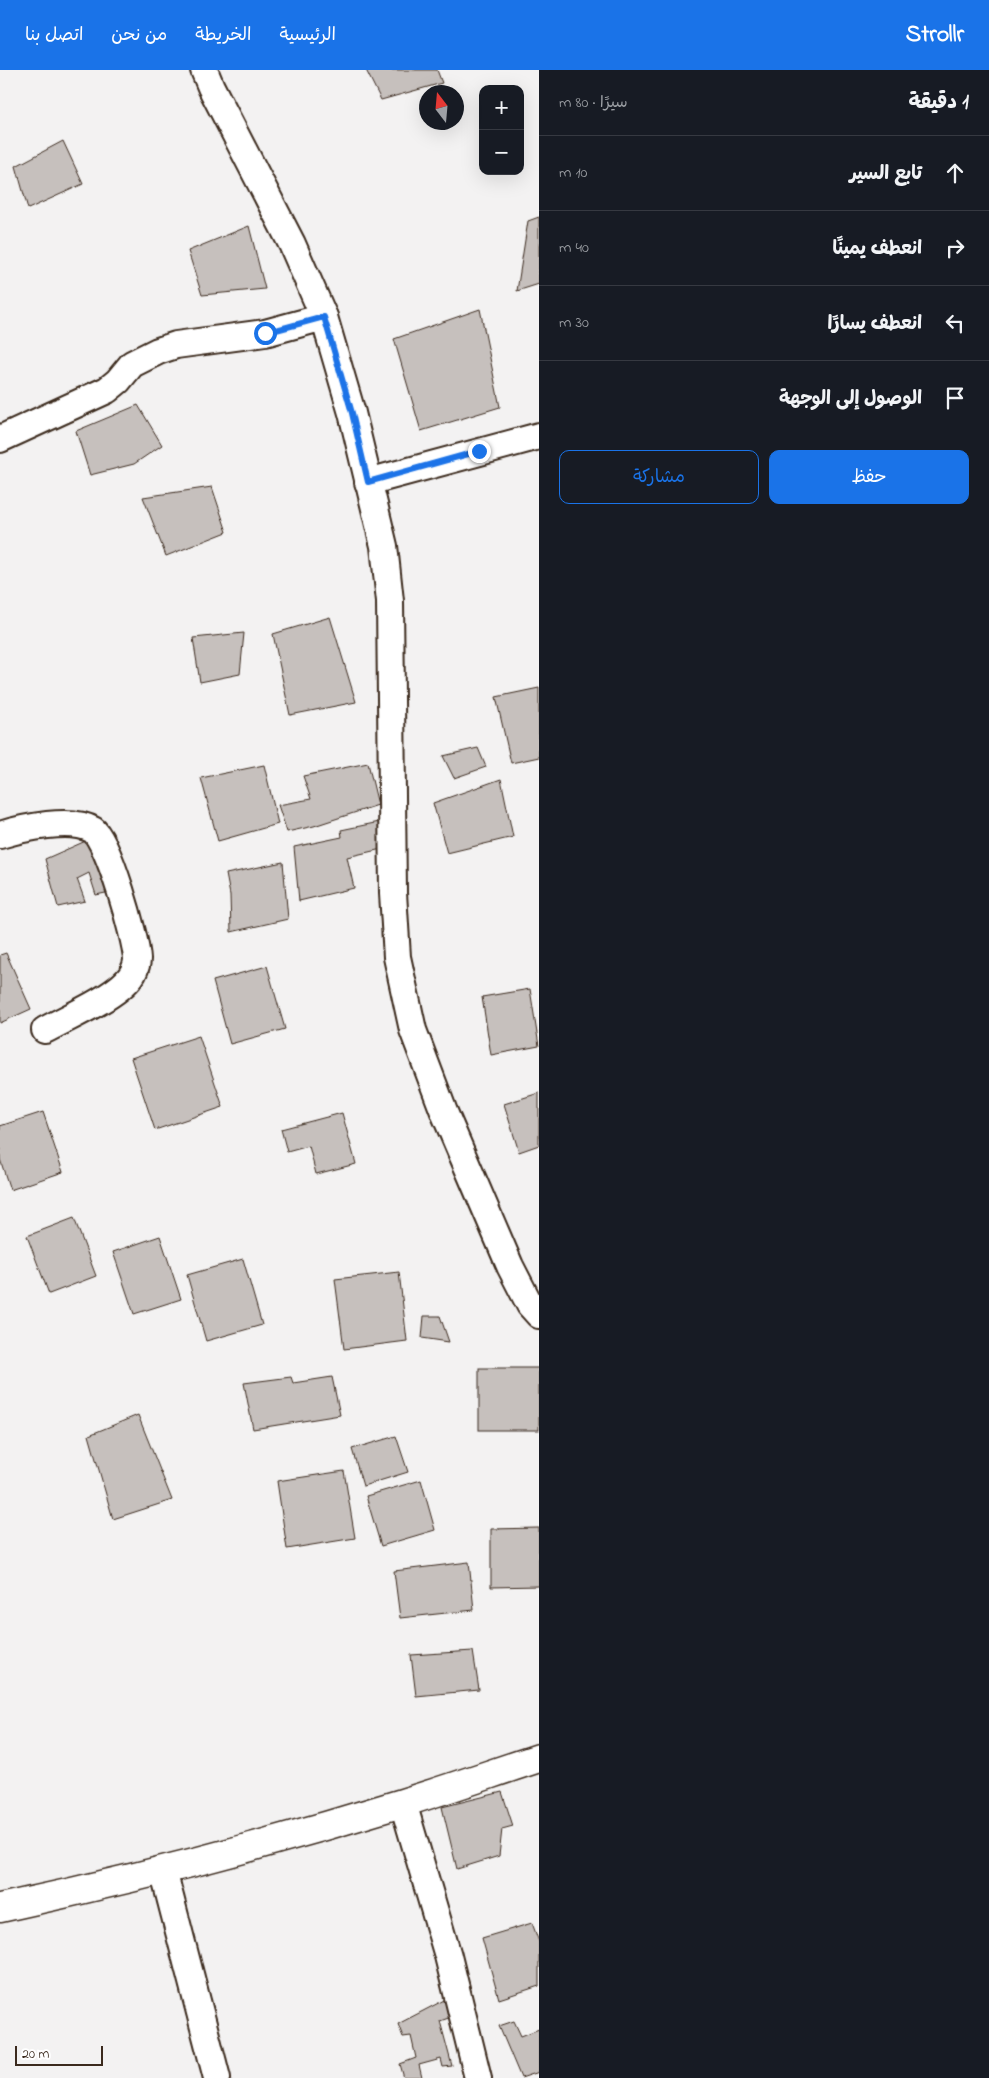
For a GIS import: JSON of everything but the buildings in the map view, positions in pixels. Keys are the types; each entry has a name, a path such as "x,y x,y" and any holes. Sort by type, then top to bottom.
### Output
{"street":[{"path":"204,70 292,244 324,317 352,413 384,546 390,601 393,893 397,957 413,1030 444,1112 510,1266 530,1305 539,1315"},
{"path":"0,439 107,390 118,381 132,364 176,344 265,333 324,317"},
{"path":"368,482 539,436"},
{"path":"0,835 18,830 53,825 77,825 94,830 102,843 125,904 133,938 137,960 134,972 122,988 44,1030"},
{"path":"0,1908 163,1870 403,1803 539,1758"},
{"path":"403,1803 448,1956 478,2078"},
{"path":"163,1870 217,2078"}],"route":[{"path":"265,333 324,317 352,413 368,482 479,451"}]}
